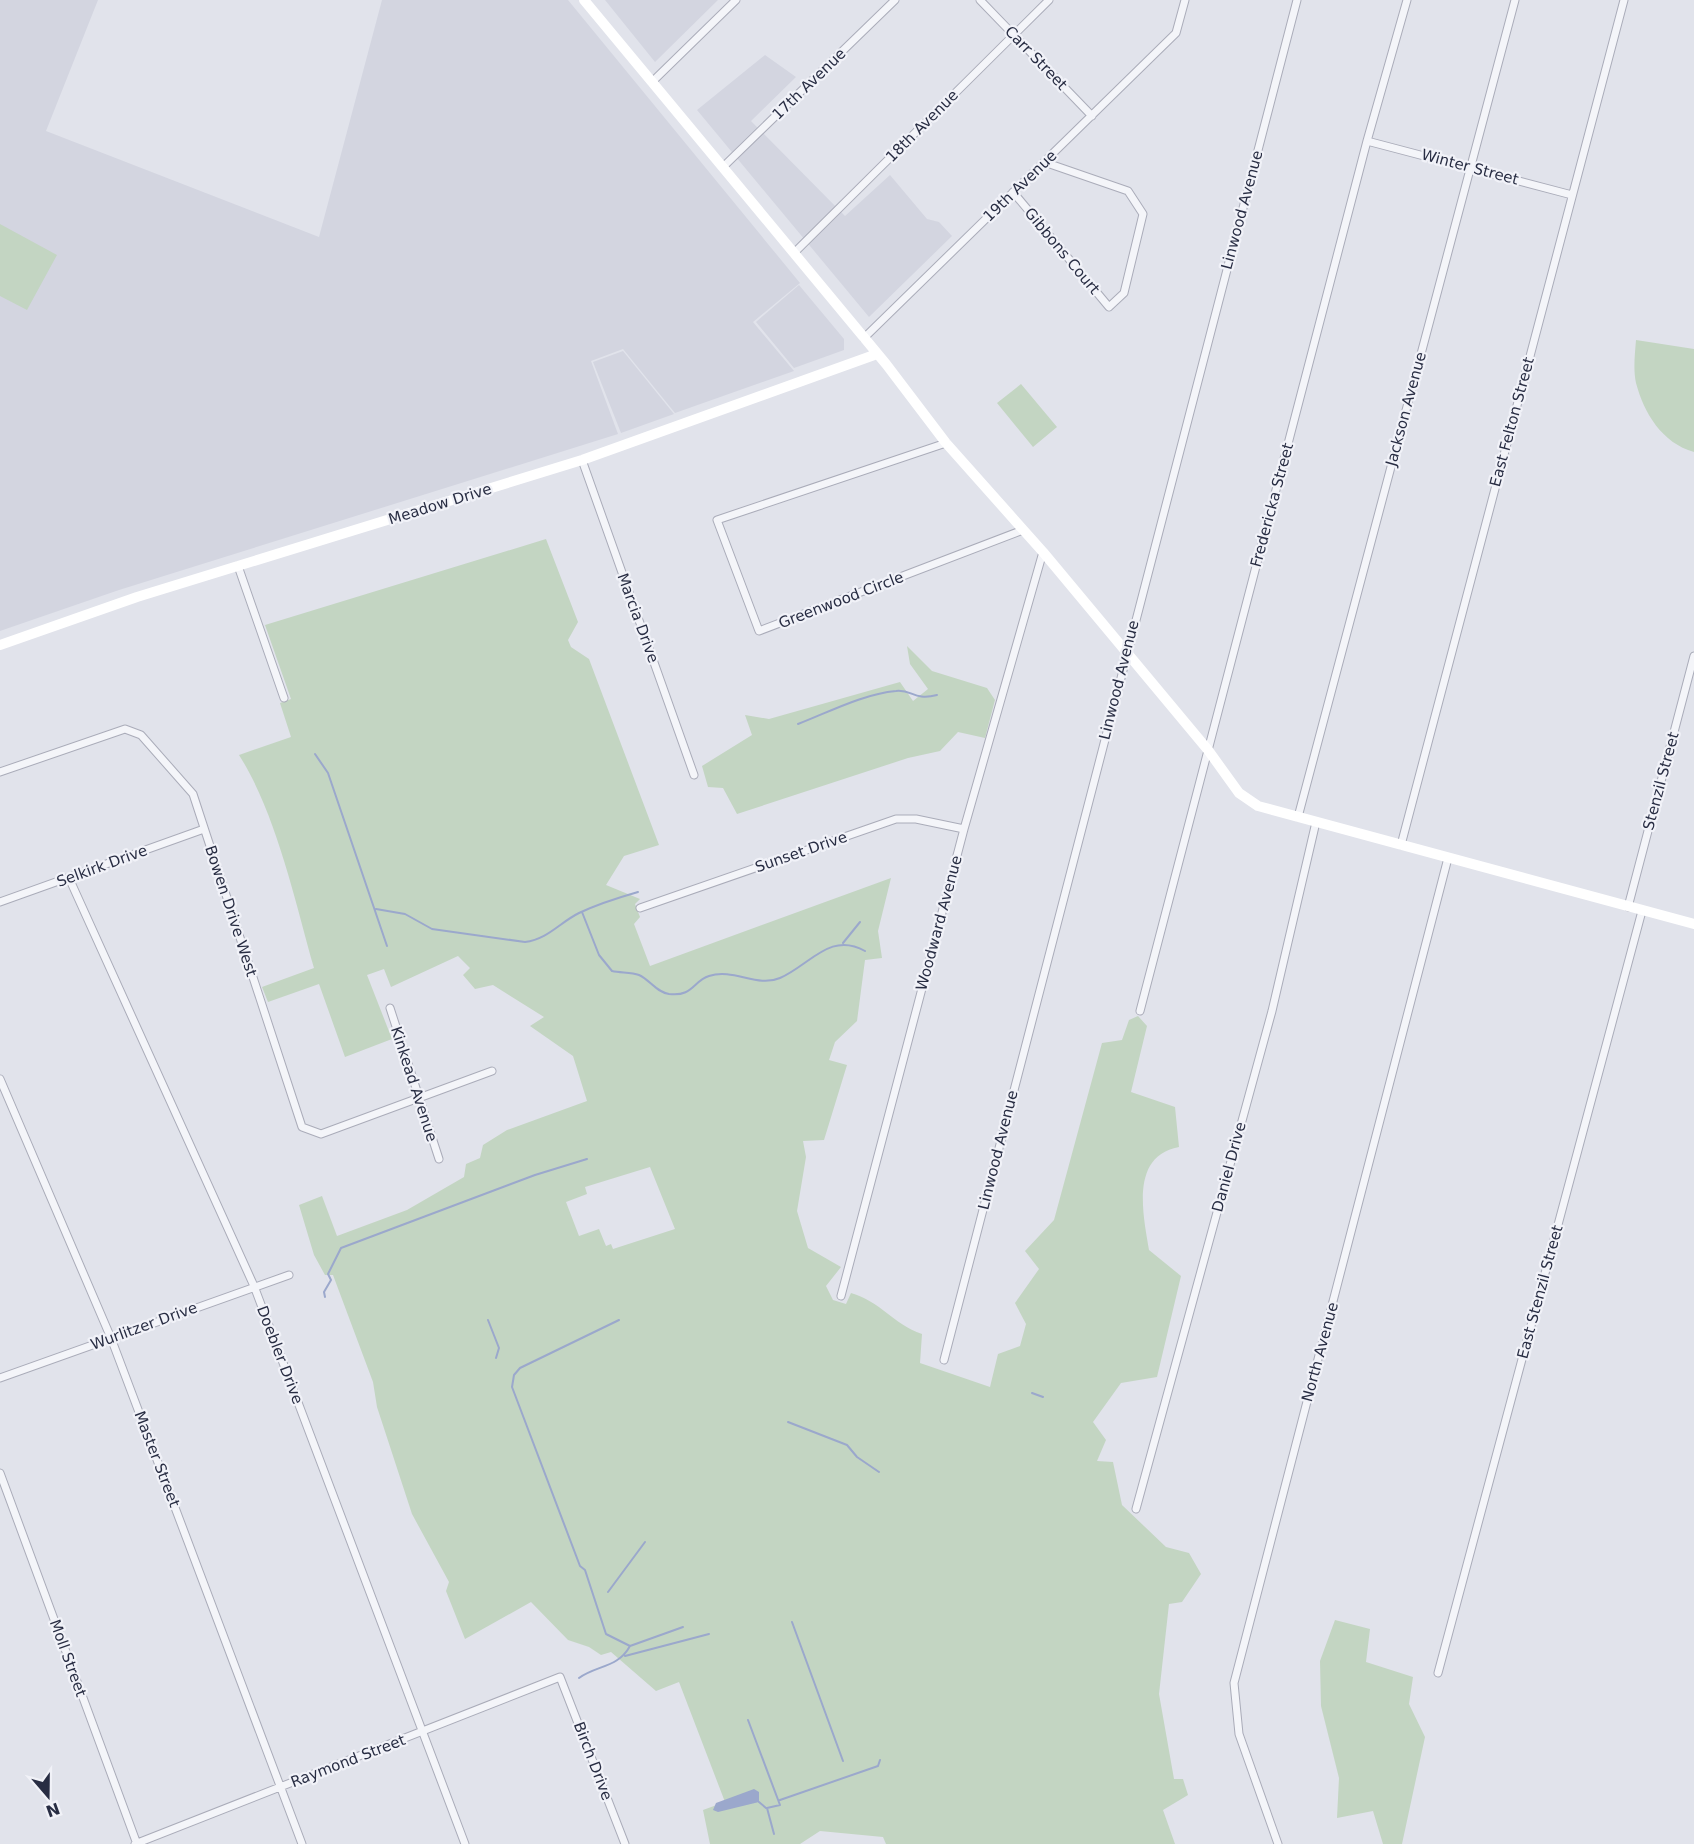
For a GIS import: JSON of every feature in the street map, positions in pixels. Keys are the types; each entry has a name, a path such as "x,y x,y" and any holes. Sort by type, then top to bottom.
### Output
{"street":[{"path":"584,0 864,338 946,443 1043,552 1208,750 1239,793 1258,806 1694,924"},
{"path":"652,82 736,0"},
{"name":"17th Avenue","path":"723,167 895,0"},
{"name":"Carr Street","path":"980,0 1092,116"},
{"name":"18th Avenue","path":"794,253 1049,0"},
{"name":"19th Avenue","path":"864,338 1176,33 1185,0"},
{"name":"Linwood Avenue","path":"944,1360 1297,0"},
{"name":"Fredericka Street","path":"1140,1011 1367,141 1407,0"},
{"name":"Jackson Avenue","path":"1298,817 1515,0"},
{"name":"East Felton Street","path":"1401,845 1624,0"},
{"name":"Winter Street","path":"1367,141 1471,166 1572,195"},
{"name":"Gibbons Court","path":"1013,192 1108,307 1124,293 1143,214 1128,190 1044,162"},
{"name":"Meadow Drive","path":"0,645 137,597 582,460 877,354"},
{"name":"Greenwood Circle","path":"946,443 717,520 759,631 1023,530"},
{"name":"Marcia Drive","path":"582,460 694,775"},
{"name":"Woodward Avenue","path":"841,1296 964,829 1043,552"},
{"path":"238,566 284,698"},
{"name":"Stenzil Street","path":"1628,907 1694,656"},
{"name":"Bowen Drive West","path":"0,772 125,729 141,735 193,794 302,1127 321,1134 418,1098"},
{"name":"Sunset Drive","path":"640,908 896,819 916,819 964,829"},
{"name":"Daniel Drive","path":"1136,1509 1272,1011 1316,822"},
{"name":"Selkirk Drive","path":"0,902 204,829"},
{"name":"North Avenue","path":"1278,1844 1239,1734 1234,1683 1448,858"},
{"name":"Doebler Drive","path":"69,878 254,1286 465,1844"},
{"name":"East Stenzil Street","path":"1438,1673 1642,910"},
{"name":"Kinkead Avenue","path":"390,1008 439,1160"},
{"path":"418,1098 492,1071"},
{"name":"Master Street","path":"0,1079 111,1338 302,1844"},
{"name":"Wurlitzer Drive","path":"0,1378 289,1275"},
{"name":"Moll Street","path":"0,1473 136,1844"},
{"name":"Raymond Street","path":"136,1844 560,1677"},
{"name":"Birch Drive","path":"560,1677 625,1844"}],"shaded area":[{"path":"0,0 98,0 46,131 319,237 382,0 568,0 800,283 753,322 794,371 675,413 623,349 591,361 618,434 119,590 0,631"},
{"path":"605,0 718,0 655,62"},
{"path":"765,55 796,77 751,121 845,216 890,175 927,219 939,222 952,236 869,317 697,110"},
{"path":"799,285 844,339 844,350 794,368 756,322"},
{"path":"623,351 674,414 621,433 593,362"}],"green space":[{"path":"0,224 57,255 27,310 0,296"},
{"path":"1636,340 1694,349 1694,452 1673,442 1649,416 1635,378"},
{"path":"1021,384 1057,427 1033,447 997,403"},
{"path":"546,539 578,622 568,640 571,647 589,659 659,845 624,856 606,885 640,899 635,904 640,917 634,924 650,966 891,878 878,931 882,958 865,960 857,1021 835,1042 829,1060 847,1065 824,1140 803,1141 806,1157 797,1211 808,1248 841,1267 826,1286 833,1300 846,1304 851,1293 870,1301 912,1330 922,1334 920,1363 990,1387 998,1354 1020,1346 1026,1324 1015,1303 1039,1269 1025,1251 1054,1220 1102,1043 1122,1040 1129,1020 1138,1016 1147,1026 1131,1092 1175,1107 1179,1147 1163,1153 1153,1162 1146,1174 1143,1188 1144,1220 1149,1250 1181,1276 1157,1377 1121,1383 1093,1422 1106,1440 1097,1461 1113,1462 1122,1505 1166,1547 1189,1553 1201,1574 1182,1602 1169,1604 1159,1694 1174,1779 1183,1779 1188,1795 1163,1810 1175,1844 886,1844 883,1837 820,1831 800,1844 710,1844 703,1810 725,1802 679,1682 656,1691 611,1652 601,1655 589,1647 568,1640 531,1602 465,1639 446,1591 449,1582 412,1514 377,1407 373,1382 333,1275 325,1275 314,1255 299,1205 322,1196 337,1236 407,1210 464,1177 466,1164 480,1158 483,1145 507,1130 587,1101 573,1056 530,1026 544,1017 493,985 475,989 463,975 470,968 458,956 391,987 384,969 367,975 392,1039 345,1057 319,984 268,1002 262,987 314,968 274,830 264,803 239,755 291,737 280,703 291,699 265,625","holes":["650,1167 675,1229 613,1249 611,1244 606,1246 599,1229 579,1236 566,1202 587,1194 585,1187"]},
{"path":"907,646 932,671 987,688 995,700 985,738 958,732 940,751 908,758 737,814 723,788 708,787 702,766 752,735 745,715 769,719 900,682 913,701 928,689 910,664"},
{"path":"1335,1620 1370,1629 1366,1662 1413,1677 1409,1704 1425,1737 1402,1844 1383,1844 1373,1811 1337,1818 1339,1778 1321,1706 1320,1661"}],"water":[{"path":"754,1789 759,1792 759,1802 718,1812 713,1810 716,1803"}],"waterway":[{"path":"798,724 859,700 884,693 901,691 923,697 937,695"},
{"path":"315,754 328,773 387,946"},
{"path":"376,909 405,914 432,929 525,942 540,938 586,910 638,892"},
{"path":"582,912 599,955 612,971 639,975 660,991 669,994 688,991 704,978 718,974 763,981 780,978 831,947 853,946 865,951"},
{"path":"843,943 860,922"},
{"path":"325,1297 324,1292 331,1280 328,1274 341,1248 535,1175 587,1159"},
{"path":"488,1320 499,1348 496,1358"},
{"path":"619,1320 520,1368 514,1375 512,1387 580,1566 585,1570 606,1634 630,1646"},
{"path":"1032,1393 1043,1397"},
{"path":"788,1422 847,1445 857,1457 879,1472"},
{"path":"608,1592 645,1542"},
{"path":"792,1622 843,1761"},
{"path":"579,1678 620,1658 630,1646 683,1627"},
{"path":"625,1656 709,1634"},
{"path":"748,1720 780,1805 767,1808 774,1834"},
{"path":"780,1800 878,1766 880,1760"},
{"path":"759,1802 766,1808"}]}
